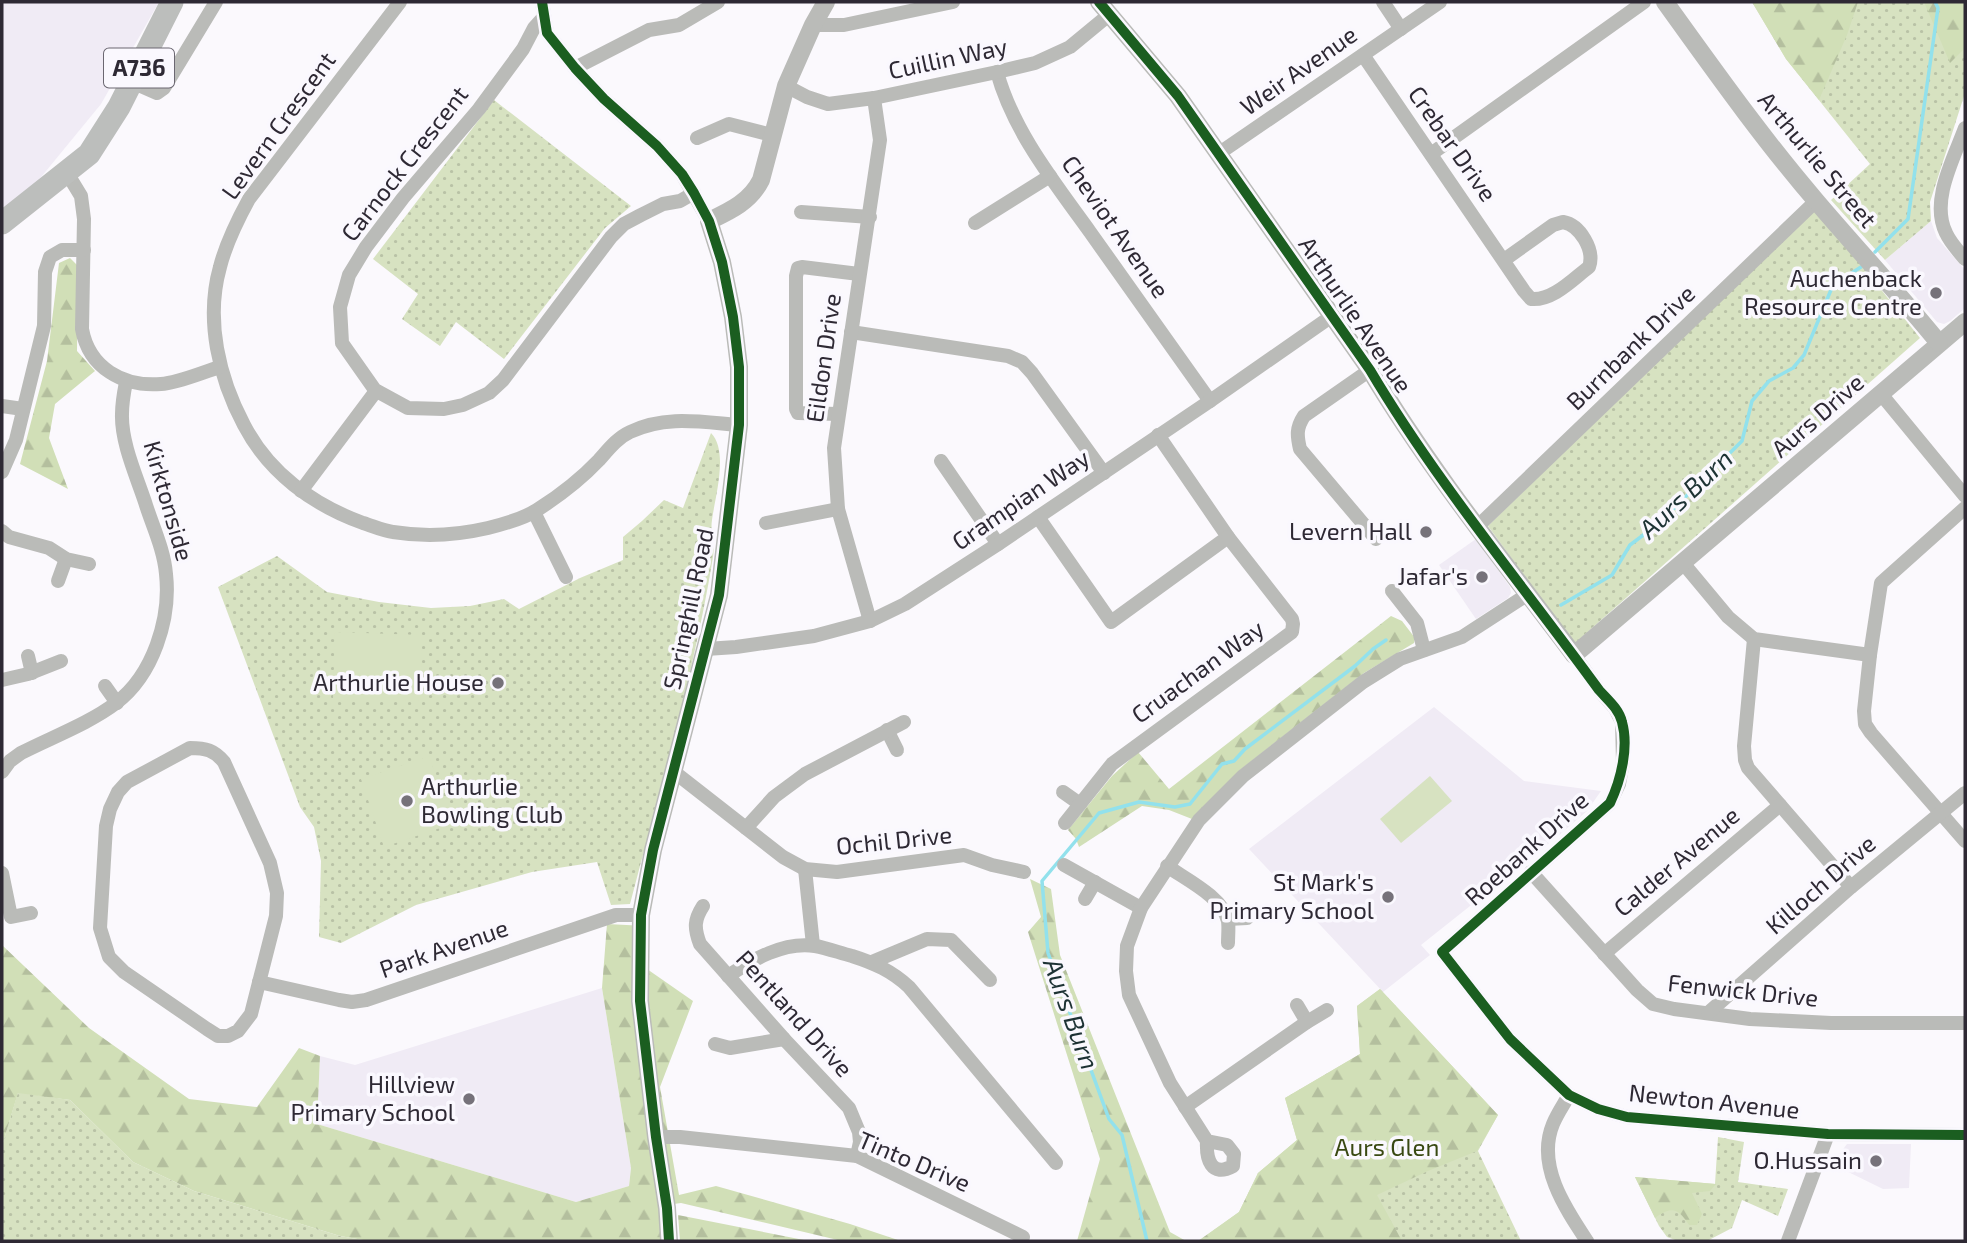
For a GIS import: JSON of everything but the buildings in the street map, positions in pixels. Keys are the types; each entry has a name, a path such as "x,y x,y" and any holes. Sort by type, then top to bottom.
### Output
{"main road":[{"name":"A736","path":"2,223 89,155 132,82 172,2"}],"street":[{"path":"132,82 157,93 164,88 216,2"},
{"name":"Levern Crescent","path":"400,2 249,199 231,233 219,269 213,315 220,367 233,404 250,437 275,469 325,507 392,532 431,535 468,533 534,512 559,496 628,432 658,422 678,420 739,425"},
{"name":"Springhill Road","path":"541,2 547,33 575,68 604,99 657,146 682,174 694,193 709,221 722,262 739,367 739,425 719,596 653,850 641,915 640,1001 669,1241"},
{"path":"575,68 649,30 679,25 718,2"},
{"path":"709,221 732,210 751,196 761,180 786,86 826,2"},
{"path":"813,25 844,25 953,2"},
{"path":"1382,2 1401,29"},
{"name":"Weir Avenue","path":"1218,155 1440,2"},
{"path":"1432,154 1644,2"},
{"name":"Arthurlie Street","path":"1665,2 1738,104 1816,201 1904,299 1939,343"},
{"name":"Cuillin Way","path":"786,86 828,104 874,99 1035,63 1070,47 1104,8"},
{"name":"Arthurlie Avenue","path":"1104,8 1178,96 1477,527 1574,655"},
{"name":"Carnock Crescent","path":"544,18 534,28 523,49 479,109 403,198 366,247 349,275 340,307 342,343 376,391 408,408 444,410 489,393 514,367 611,237 624,224 663,204 680,201 694,193"},
{"name":"Crebar Drive","path":"1363,55 1432,154 1504,260 1531,299 1541,300 1551,296 1590,267 1592,260 1587,243 1575,226 1563,222 1553,225 1504,260"},
{"name":"Cheviot Avenue","path":"997,72 1013,116 1050,176 1210,401"},
{"name":"Eildon Drive","path":"870,621 838,509 834,466 838,414 880,140 874,99"},
{"path":"697,138 729,124 772,135"},
{"path":"1965,128 1941,195 1945,232 1965,259"},
{"path":"67,173 81,196 84,219 82,330 84,343 94,358 126,382 161,384 220,367"},
{"path":"975,223 1050,176"},
{"name":"Burnbank Drive","path":"1477,527 1816,201"},
{"path":"801,212 870,217"},
{"path":"2,472 16,440 44,326 45,272 50,257 62,250 84,250"},
{"path":"838,414 799,412 796,409 796,276 802,267 859,274"},
{"name":"Grampian Way","path":"706,649 750,646 814,636 870,621 905,604 1104,473 1332,316"},
{"name":"Aurs Drive","path":"1574,655 1965,322"},
{"path":"851,332 1008,356 1022,362 1104,473"},
{"path":"1370,370 1304,416 1298,425 1297,436 1300,449 1376,539"},
{"name":"Kirktonside","path":"2,772 10,761 21,753 117,703 140,678 156,651 166,600 166,574 162,553 128,452 122,416 126,382"},
{"path":"301,491 376,391"},
{"path":"1881,394 1965,496"},
{"path":"2,406 23,409"},
{"path":"1038,517 1111,622 1228,537 1158,435"},
{"path":"941,461 998,544"},
{"path":"1965,508 1881,583 1864,711 1865,724 1965,841"},
{"path":"766,523 838,509"},
{"path":"534,512 566,577"},
{"path":"2,531 9,537 49,548 66,559 89,564"},
{"name":"Cruachan Way","path":"1065,823 1112,764 1292,632 1292,619 1228,537"},
{"path":"58,580 66,559"},
{"path":"1683,563 1728,617 1754,639 1870,655"},
{"path":"1392,591 1417,623 1424,650"},
{"path":"1207,1141 1170,1083 1129,995 1127,947 1140,908 1199,820 1243,776 1363,682 1400,659 1462,637 1528,594"},
{"path":"1754,639 1744,746 1748,768 1851,887"},
{"name":"Roebank Drive","path":"1442,952 1610,803 1619,783 1623,762 1622,722 1615,708 1574,655"},
{"path":"28,656 33,673"},
{"path":"2,680 33,673 61,661"},
{"path":"105,687 117,703"},
{"path":"746,828 774,797 805,774 904,722"},
{"path":"887,730 897,750"},
{"path":"190,748 211,750 224,762 275,876 276,916 259,982 246,1023 228,1036 218,1036 124,972 109,957 105,946 100,928 106,826 110,809 118,792 127,782 190,748"},
{"name":"Ochil Drive","path":"673,771 783,857 805,869 837,872 964,855 1024,873"},
{"path":"1063,792 1080,804"},
{"name":"Killoch Drive","path":"1708,1013 1851,887 1965,793"},
{"name":"Calder Avenue","path":"1604,954 1780,805"},
{"path":"1064,865 1140,908"},
{"path":"1167,866 1211,896 1221,907 1228,919 1228,943"},
{"path":"805,869 813,945"},
{"path":"2,873 6,918 31,913"},
{"name":"Fenwick Drive","path":"1531,873 1637,990 1653,1004 1750,1019 1831,1023 1965,1023"},
{"path":"1086,899 1095,882"},
{"name":"Pentland Drive","path":"703,906 695,918 695,931 700,944 849,1108 859,1132 857,1156"},
{"name":"Park Avenue","path":"259,982 339,1000 366,1000 616,915 641,915"},
{"path":"1228,919 1247,918"},
{"path":"872,962 928,939 951,940 990,980"},
{"path":"728,976 752,960 788,948 813,945 872,962 896,975 1043,1142 1056,1163"},
{"name":"Newton Avenue","path":"1442,952 1510,1039 1569,1095 1598,1109 1627,1117 1828,1134 1965,1135"},
{"path":"1297,1005 1307,1021"},
{"path":"1185,1107 1307,1021 1327,1010"},
{"path":"715,1044 730,1048 784,1039"},
{"path":"1569,1095 1552,1125 1549,1161 1560,1197 1587,1241"},
{"path":"1788,1241 1828,1134"},
{"name":"Tinto Drive","path":"656,1138 680,1137 857,1156 1024,1235"}],"shaded area":[{"path":"2,2 159,2 101,104 37,182 2,209"},
{"path":"1931,221 1937,238 1965,270 1965,308 1944,324 1937,322 1885,260"},
{"path":"1476,539 1510,587 1511,593 1508,598 1476,619 1439,565"},
{"name":"St Mark's Primary School","path":"1434,707 1524,781 1601,791 1587,811 1558,836 1421,945 1430,955 1383,992 1249,849"},
{"name":"Hillview Primary School","path":"602,988 631,1168 629,1186 576,1202 317,1124 320,1056 355,1065"},
{"path":"1847,1144 1911,1144 1909,1188 1883,1189 1832,1164"}],"green space":[{"path":"1752,2 1965,2 1965,93 1930,202 1931,221 1885,260 1831,200 1870,164 1786,59"},
{"path":"1752,2 1858,2 1819,100 1786,59"},
{"path":"1924,2 1965,2 1965,48 1950,63"},
{"path":"494,100 631,206 605,228 504,359 456,322 440,346 402,319 418,294 373,259"},
{"path":"1814,206 1920,338 1574,644 1488,526"},
{"path":"70,258 78,266 77,351 95,371 55,404 49,438 68,489 20,464 47,361 59,263"},
{"path":"711,433 716,441 720,462 712,525 713,557 686,688 630,904 611,905 597,862 532,872 416,905 341,943 319,937 321,861 314,827 300,807 218,587 277,556 327,592 431,608 470,606 504,599 519,609 623,560 623,537 664,500 683,508"},
{"path":"1391,616 1402,621 1415,638 1414,643 1364,673 1240,770 1192,819 1169,810 1142,806 1079,847 1068,830 1112,776 1138,752 1169,789"},
{"path":"335,632 422,635 420,701 333,699"},
{"name":"Arthurlie Bowling Club","path":"429,756 452,824 384,847 361,779"},
{"path":"1430,776 1452,801 1401,843 1380,819"},
{"path":"1030,879 1051,889 1060,955 1170,1232 1186,1241 1077,1241 1100,1159 1028,932 1041,917"},
{"path":"607,924 646,926 647,969 693,1001 660,1087 679,1195 716,1186 901,1241 842,1241 681,1203 659,1206 661,1241 369,1241 340,1236 194,1191 133,1162 70,1100 18,1093 2,1146 2,945 89,1028 189,1099 257,1107 299,1048 320,1056 317,1124 576,1202 629,1186 631,1168 602,988"},
{"name":"Aurs Glen","path":"1380,989 1498,1115 1478,1151 1521,1241 1199,1241 1239,1212 1258,1173 1297,1140 1285,1098 1360,1054 1357,1006"},
{"name":"Aurs Glen","path":"1380,989 1498,1115 1477,1151 1377,1195 1402,1241 1198,1241 1239,1212 1258,1173 1297,1140 1285,1098 1360,1054 1357,1006"},
{"path":"18,1092 70,1100 133,1162 194,1191 340,1236 369,1241 2,1241 2,1146"},
{"path":"1718,1137 1744,1142 1738,1182 1788,1189 1778,1216 1742,1200 1732,1228 1707,1241 1678,1241 1667,1237 1635,1177 1715,1184"},
{"path":"1635,1177 1716,1184 1710,1191 1692,1193 1702,1214 1697,1225 1689,1225 1678,1212 1670,1210 1655,1218"},
{"path":"678,1215 809,1241 680,1241"}],"waterway":[{"name":"Aurs Burn","path":"1875,252 1908,219 1938,8 1935,2"},
{"name":"Aurs Burn","path":"1561,605 1612,575 1630,545 1658,524 1742,441 1752,401 1769,381 1793,368 1804,355 1833,285 1861,267"},
{"name":"Aurs Burn","path":"1147,1241 1122,1135 1109,1119 1048,953 1042,881 1099,813 1139,802 1175,807 1190,804 1222,764 1234,761 1245,749 1386,640"}],"cycle path":[{"path":"542,2 547,33 604,99 657,146 682,174 694,193 709,221 722,262 739,367 739,425 719,595 653,850 641,915 640,1001 669,1241"},
{"path":"1099,2 1178,96 1370,370 1423,453 1621,717 1624,753 1618,784 1610,803 1442,952 1510,1039 1569,1095 1598,1109 1627,1117 1828,1134 1965,1135"}],"place":[{"name":"Auchenback Resource Centre","path":"1936,293"},
{"name":"Levern Hall","path":"1426,532"},
{"name":"Jafar's","path":"1482,577"},
{"name":"Arthurlie House","path":"498,683"},
{"name":"Arthurlie Bowling Club","path":"407,801"},
{"name":"St Mark's Primary School","path":"1388,897"},
{"name":"Hillview Primary School","path":"469,1099"},
{"name":"O.Hussain","path":"1876,1161"}]}
